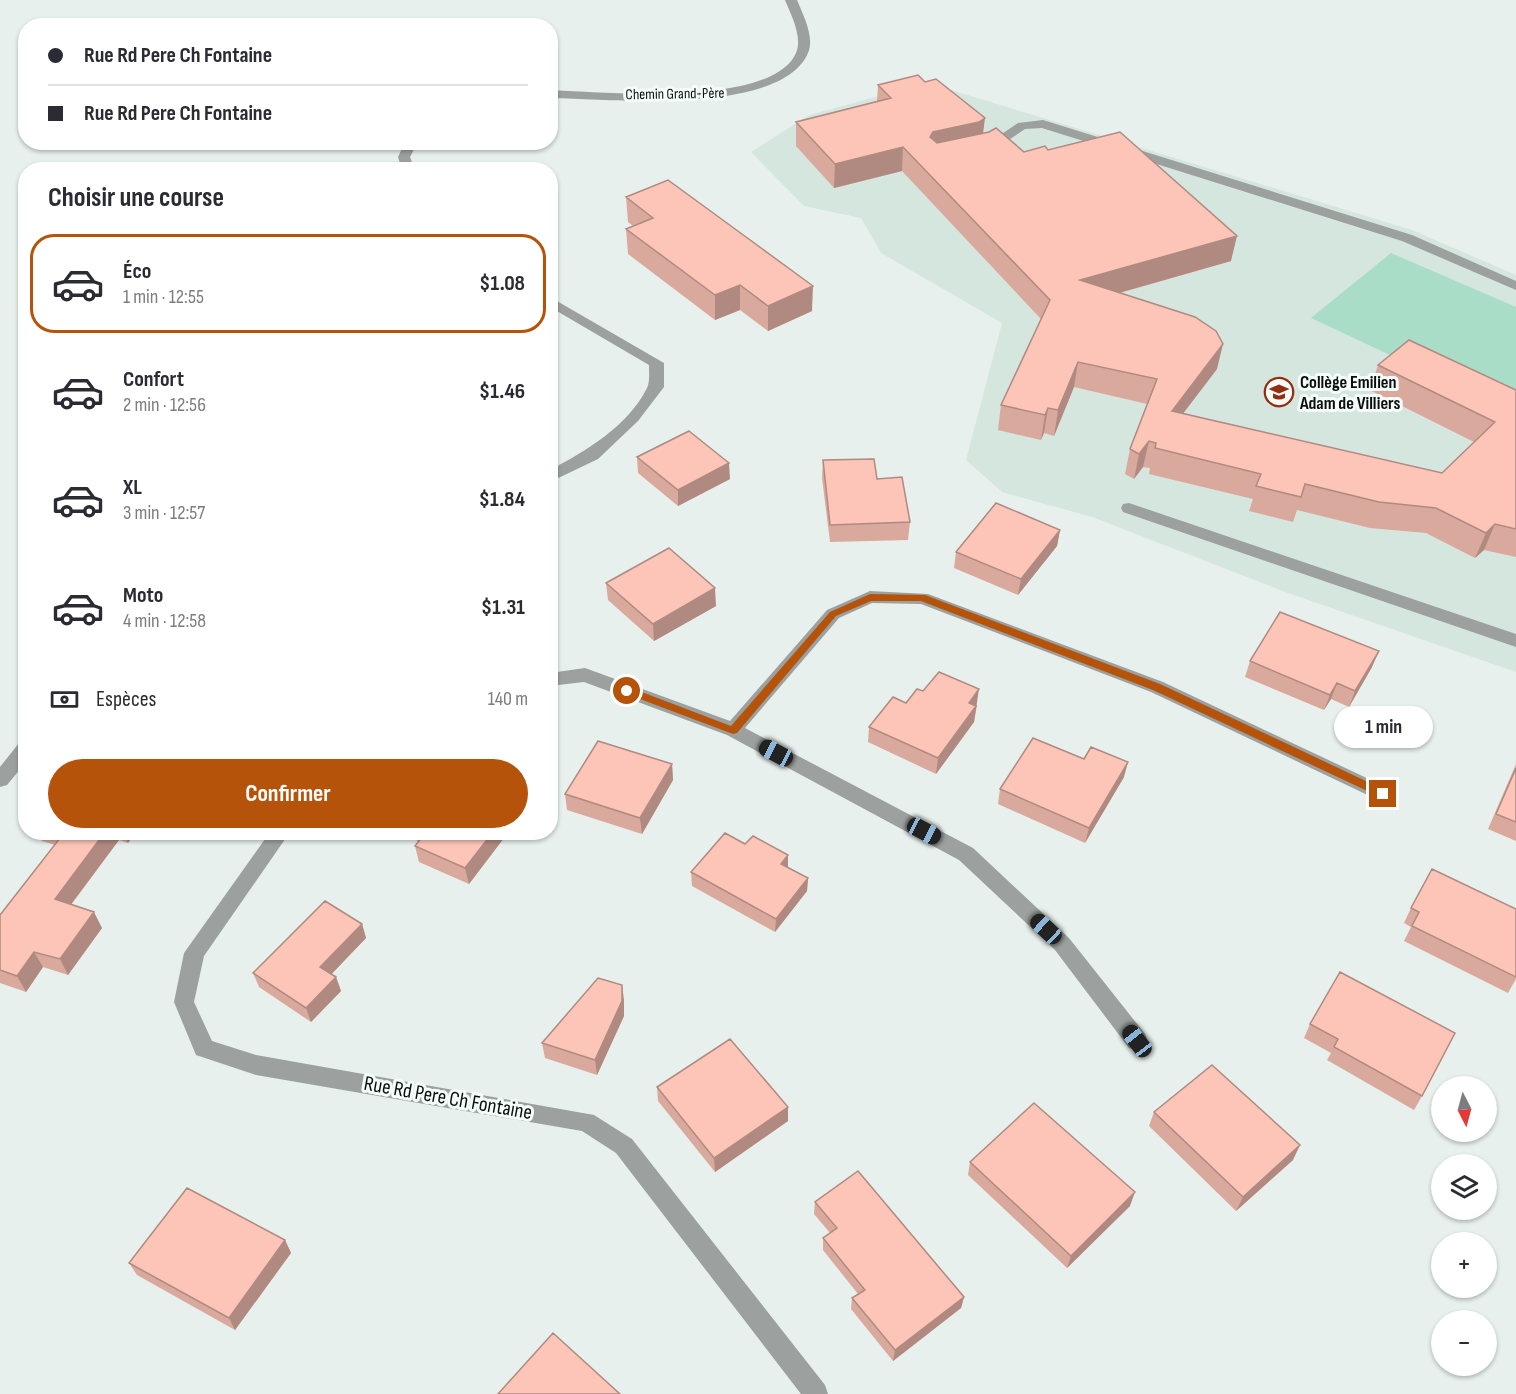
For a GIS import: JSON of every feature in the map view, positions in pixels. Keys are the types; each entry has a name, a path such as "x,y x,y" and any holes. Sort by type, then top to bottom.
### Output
{"street":[{"name":"Chemin Grand-Père","path":"558,94 703,96 743,92 772,81 791,70 801,54 803,31 791,0"},
{"path":"970,154 981,151 1022,126 1042,124 1407,238 1516,286"},
{"path":"558,307 657,363 656,387 633,418 592,455 558,473"},
{"path":"1129,508 1516,641"},
{"path":"733,730 833,614 870,597 922,597 1157,687 1383,794"},
{"path":"558,679 585,675 733,730 966,854 1062,944 1137,1041"},
{"path":"0,780 18,758"},
{"name":"Rue Rd Pere Ch Fontaine","path":"275,840 194,953 184,1002 204,1048 256,1065 586,1122 624,1146 816,1394"}],"shaded area":[{"path":"928,83 1412,230 1516,275 1516,672 1288,593 1092,517 1002,492 966,460 1002,323 881,253 861,218 804,206 751,152 809,115"}],"green space":[{"path":"1391,253 1516,307 1516,414 1311,318"}],"building":[{"path":"918,75 925,82 936,79 985,118 979,122 933,132 930,137 937,143 989,132 996,128 1024,152 1045,146 1048,150 1120,132 1237,236 1080,280 1195,317 1216,331 1223,344 1172,411 1442,473 1495,422 1378,365 1409,340 1516,390 1516,529 1495,524 1486,533 1436,508 1379,502 1305,484 1301,497 1256,486 1261,474 1155,448 1156,443 1149,441 1139,454 1130,449 1157,379 1078,362 1058,410 1048,408 1045,415 1001,405 1050,300 903,147 835,164 796,122 891,98 878,85"},
{"path":"668,180 813,286 768,306 740,285 715,295 626,229 653,218 626,197"},
{"path":"689,431 729,463 678,490 637,457"},
{"path":"874,459 877,479 902,477 910,522 830,525 823,460"},
{"path":"996,503 1060,530 1021,579 956,552"},
{"path":"669,548 715,588 653,624 606,583"},
{"path":"1280,612 1379,651 1355,691 1337,683 1330,695 1250,661"},
{"path":"939,672 979,689 969,703 976,706 938,758 869,727 893,697 906,703 917,689 923,691"},
{"path":"1033,738 1084,759 1091,747 1128,762 1089,828 1000,789"},
{"path":"598,741 672,764 640,818 565,794"},
{"path":"1516,768 1516,822 1496,814"},
{"path":"725,833 745,844 753,836 788,855 781,864 808,878 776,919 691,872"},
{"path":"59,840 99,840 55,899 94,912 60,959 34,952 17,976 0,970 0,915"},
{"path":"420,840 487,840 465,868 415,846"},
{"path":"1432,869 1516,909 1516,977 1412,926 1419,912 1411,908"},
{"path":"325,901 362,924 320,967 336,977 306,1008 253,973"},
{"path":"1340,972 1455,1033 1422,1096 1334,1047 1338,1039 1310,1024"},
{"path":"598,978 622,985 622,1001 595,1060 542,1043"},
{"path":"730,1039 788,1107 714,1158 657,1087"},
{"path":"1212,1065 1300,1145 1243,1197 1154,1112"},
{"path":"1034,1103 1135,1192 1071,1256 970,1162"},
{"path":"858,1171 964,1297 895,1350 852,1298 865,1290 823,1238 837,1228 815,1202"},
{"path":"187,1188 285,1240 229,1318 129,1263"},
{"path":"553,1333 620,1394 498,1394"}],"place":[{"name":"Collège Emilien Adam de Villiers","path":"1279,392"}],"route":[{"path":"627,691 733,730 833,614 870,597 922,597 1157,687 1383,794"}]}
